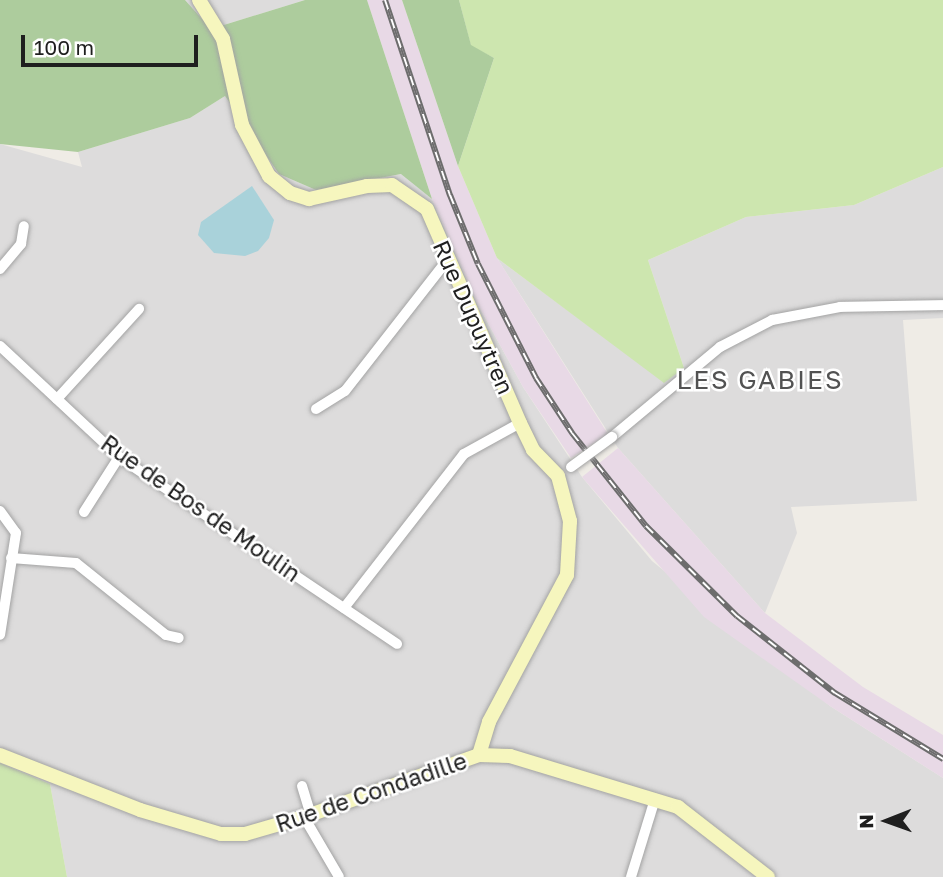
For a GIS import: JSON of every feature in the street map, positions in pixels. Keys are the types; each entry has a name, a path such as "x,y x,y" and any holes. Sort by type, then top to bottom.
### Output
{"street":[{"name":"Rue Dupuytren","path":"199,0 223,39 242,125 269,176 290,193 309,199 367,186 392,185 408,192 427,209 520,424 533,450 558,476 570,521 567,575 489,722 479,755"},
{"path":"0,269 21,244 24,226"},
{"path":"316,409 345,391 448,259"},
{"path":"558,476 612,437 720,347 772,320 840,307 943,305"},
{"path":"57,399 139,309"},
{"name":"Rue de Bos de Moulin","path":"0,346 119,457 397,644"},
{"path":"344,608 464,454 520,424"},
{"path":"84,512 119,457"},
{"path":"0,511 16,533 0,635"},
{"path":"11,558 76,563 166,635 179,638"},
{"name":"Rue de Condadille","path":"0,755 140,810 221,834 245,834 307,816 479,755 510,756 678,807 768,877"},
{"path":"302,786 307,816 339,877"},
{"path":"631,877 655,799"}],"shaded area":[{"path":"185,0 305,0 211,29"},
{"path":"367,0 402,0 458,166 497,258 608,434 571,458 523,387 477,303 432,199"},
{"path":"225,96 279,174 316,190 402,174 432,199 477,303 523,387 582,477 652,561 830,706 943,778 943,877 67,877 50,784 0,763 0,144 82,167 78,152 190,118"},
{"path":"943,167 943,318 903,320 917,501 791,507 797,533 765,613 618,448 497,258 664,382 684,368 648,260 746,217 854,205"},
{"path":"618,448 765,613 863,687 943,735 943,778 830,706 704,617 582,477"}],"green space":[{"path":"0,0 185,0 211,29 305,0 367,0 432,199 401,174 316,190 279,174 225,96 190,118 78,152 0,144"},
{"path":"402,0 459,0 471,45 494,58 458,166"},
{"path":"459,0 943,0 943,167 854,205 746,217 648,260 684,368 664,383 497,258 458,166 494,58 471,46"},
{"path":"0,763 50,784 67,877 0,877"}],"water":[{"path":"252,186 274,220 269,238 258,251 245,256 214,253 198,235 201,222"}],"railway":[{"path":"385,0 450,195 478,264 536,378 572,433 646,526 737,616 835,693 943,759"}],"district":[{"name":"LES GABIES","path":"760,380"}]}
